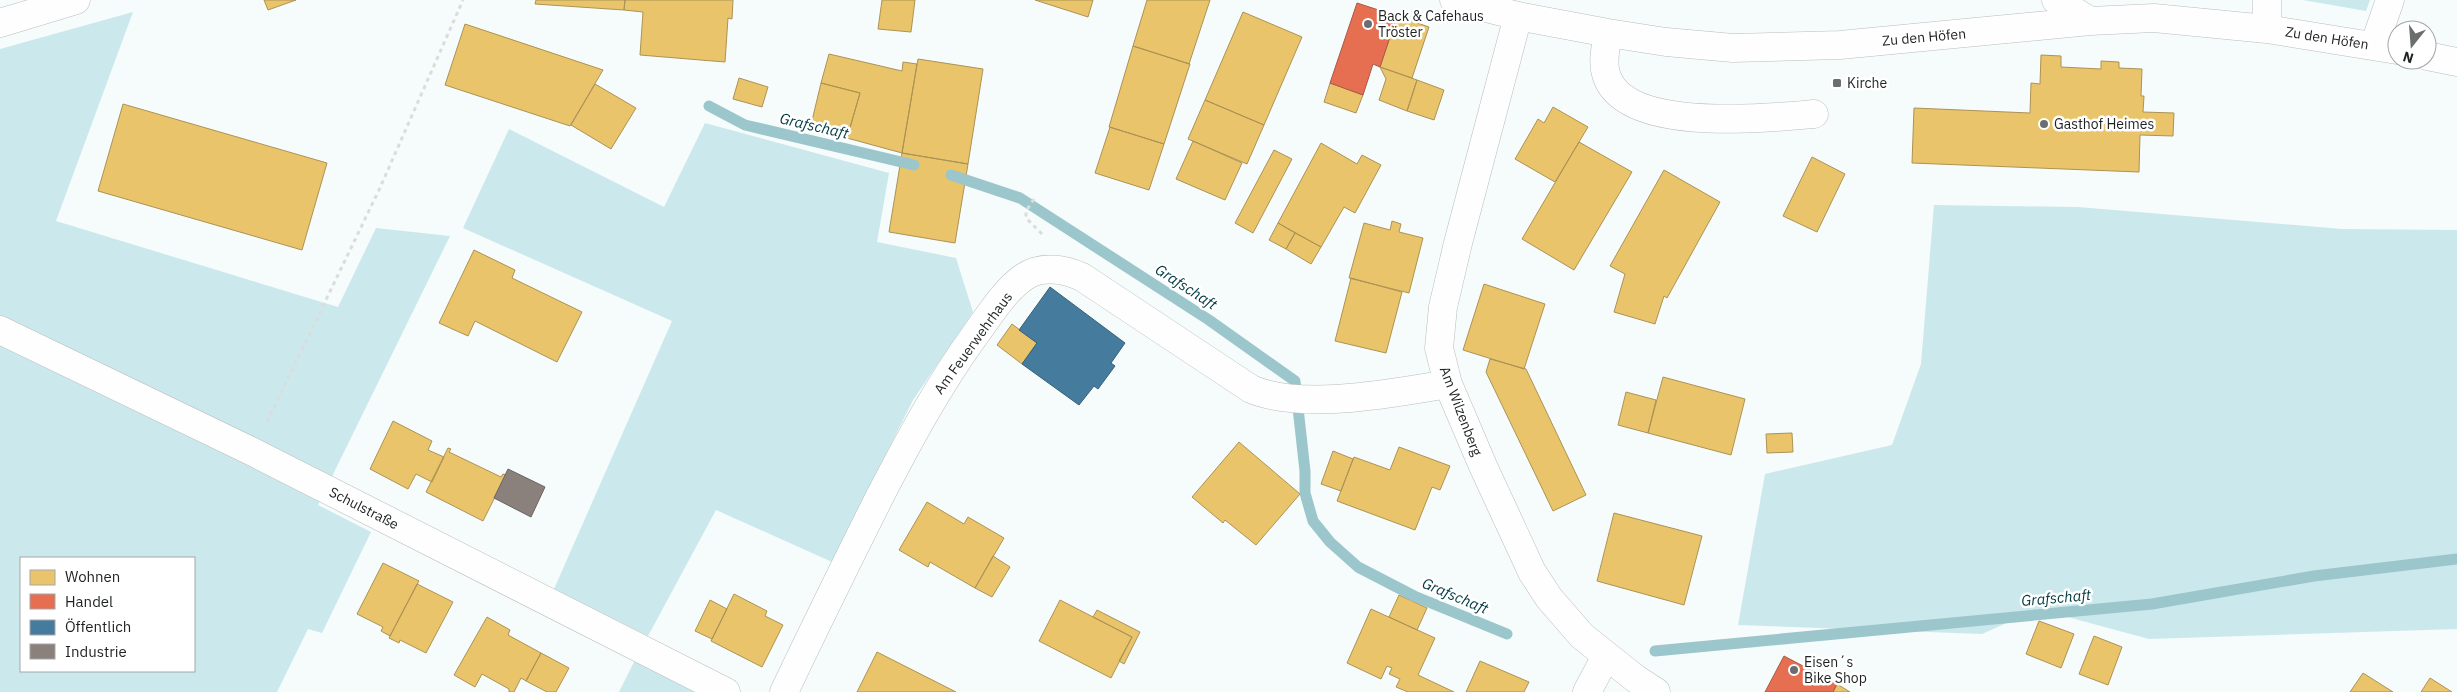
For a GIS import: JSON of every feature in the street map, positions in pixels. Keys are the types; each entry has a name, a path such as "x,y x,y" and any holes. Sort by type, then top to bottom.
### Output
{"street":[{"path":"0,22 76,0"},
{"name":"Zu den Höfen","path":"1454,0 1489,5 1518,16 1608,33 1666,42 1733,48 1840,45 2090,21 2154,18 2267,28 2386,48"},
{"path":"2056,0 2090,21"},
{"path":"2267,0 2267,28"},
{"path":"2386,48 2390,0"},
{"name":"Am Wilzenberg","path":"1518,16 1474,178 1443,307 1439,348 1448,384 1482,466 1532,572 1549,598 1568,620 1606,656 1656,692"},
{"path":"1608,33 1604,62 1606,76 1618,92 1633,103 1662,114 1694,118 1749,119 1814,114"},
{"path":"2437,58 2457,62"},
{"name":"Am Feuerwehrhaus","path":"784,692 846,562 932,401 978,331 1025,276 1040,270 1054,270 1068,271 1082,277 1251,389 1276,398 1340,399 1396,393 1448,384"},
{"name":"Schulstraße","path":"0,330 253,452 726,692"},
{"path":"1587,692 1606,656"}],"path":[{"path":"253,452 379,190 463,0"},
{"path":"1026,211 1034,199"}],"shaded area":[{"path":"2303,0 2370,0 2366,11"},
{"path":"133,12 56,221 338,307 376,228 450,236 318,505 371,532 322,633 308,629 277,692 0,692 0,49"},
{"path":"705,123 889,173 877,242 956,258 973,312 913,400 832,562 716,510 648,636 554,589 672,321 463,228 509,129 664,207"},
{"path":"1934,205 2078,207 2342,229 2457,230 2457,629 2149,639 2038,609 1982,634 1738,625 1765,474 1892,445 1921,364"},
{"path":"637,656 701,692 619,692"}],"building: Wohnen":[{"path":"264,0 296,0 268,10"},
{"path":"536,0 625,0 624,10 535,4"},
{"path":"625,0 733,0 732,19 728,18 725,62 640,55 643,12 624,10"},
{"path":"882,0 915,0 911,32 878,29"},
{"path":"1035,0 1093,0 1088,17"},
{"path":"1147,0 1210,0 1189,64 1133,46"},
{"path":"1243,12 1302,37 1264,125 1205,100"},
{"path":"1397,16 1429,27 1412,78 1380,67"},
{"path":"465,24 603,70 570,126 445,85"},
{"path":"1133,46 1190,64 1164,144 1109,127"},
{"path":"829,54 902,71 903,62 917,64 902,153 847,138 860,93 821,83"},
{"name":"Gasthof Heimes","path":"2041,55 2061,56 2061,67 2101,69 2101,61 2119,62 2119,68 2142,69 2141,96 2144,96 2143,112 2174,113 2173,136 2140,135 2139,172 1912,163 1914,108 2030,113 2031,83 2040,84"},
{"path":"918,59 983,69 968,164 902,153"},
{"path":"1380,67 1417,80 1407,111 1379,100 1386,79"},
{"path":"739,78 768,87 762,107 733,99"},
{"path":"1417,80 1444,90 1434,120 1407,111"},
{"path":"821,83 860,93 847,138 810,129"},
{"path":"1330,83 1363,95 1356,113 1324,102"},
{"path":"595,84 636,108 611,149 571,125"},
{"path":"1205,100 1264,125 1247,164 1188,139"},
{"path":"123,104 327,163 302,250 98,191"},
{"path":"1553,107 1588,127 1555,182 1515,159 1538,119 1544,123"},
{"path":"1110,127 1164,144 1149,190 1095,173"},
{"path":"1193,141 1242,163 1225,200 1176,179"},
{"path":"1579,142 1632,172 1574,270 1522,239"},
{"path":"1321,143 1357,164 1362,155 1381,165 1355,213 1344,207 1321,247 1278,223"},
{"path":"1274,150 1292,159 1253,233 1235,223"},
{"path":"902,153 968,164 955,243 889,232"},
{"path":"1812,157 1845,174 1817,232 1783,216"},
{"path":"1664,170 1720,202 1667,298 1664,296 1655,324 1614,312 1625,274 1610,266"},
{"path":"1392,221 1401,224 1399,232 1423,238 1409,293 1349,278 1364,223 1390,230"},
{"path":"1278,223 1295,233 1286,249 1269,240"},
{"path":"1295,233 1321,247 1311,264 1286,249"},
{"path":"474,250 515,270 512,278 582,312 557,362 475,321 468,336 439,323"},
{"path":"1351,278 1402,292 1386,353 1335,341"},
{"path":"1484,284 1545,304 1524,369 1463,350"},
{"path":"1012,324 1037,343 1022,364 997,345"},
{"path":"1490,359 1526,369 1586,495 1553,511 1486,372"},
{"path":"1663,377 1745,399 1731,455 1648,433"},
{"path":"1626,392 1656,400 1648,433 1618,425"},
{"path":"393,421 432,441 428,450 444,457 432,482 416,474 408,489 370,469"},
{"path":"1792,433 1793,452 1767,453 1766,434"},
{"path":"1239,442 1300,494 1256,545 1225,520 1223,523 1192,497"},
{"path":"1399,447 1450,466 1440,490 1432,487 1415,530 1337,501 1354,457 1390,470"},
{"path":"448,448 451,449 449,452 501,477 503,474 506,475 483,521 426,492"},
{"path":"1333,451 1353,459 1341,491 1321,484"},
{"path":"927,502 964,524 968,517 1004,538 975,588 930,562 928,567 899,550"},
{"path":"1614,513 1702,536 1684,605 1597,581"},
{"path":"993,556 1010,567 992,597 975,588"},
{"path":"383,563 419,581 390,636 381,631 383,627 357,614"},
{"path":"417,584 453,602 426,653 400,640 399,643 389,638"},
{"path":"734,594 767,611 765,616 783,625 762,667 711,641"},
{"path":"1399,595 1427,608 1417,630 1389,617"},
{"path":"710,600 727,609 712,639 695,631"},
{"path":"1060,600 1132,637 1111,678 1039,641"},
{"path":"1371,609 1435,638 1418,675 1454,692 1408,692 1396,687 1400,679 1389,674 1392,668 1387,666 1381,679 1347,663"},
{"path":"1097,610 1140,632 1124,664 1119,661 1132,637 1093,617"},
{"path":"487,617 510,630 508,635 541,653 526,681 521,678 514,692 509,692 509,689 482,674 475,687 454,675"},
{"path":"2039,621 2074,634 2061,668 2026,654"},
{"path":"2094,636 2122,647 2108,685 2079,674"},
{"path":"877,652 956,692 857,692"},
{"path":"541,653 569,668 556,692 547,692 526,681"},
{"path":"1480,661 1529,682 1524,692 1466,692"},
{"path":"2363,673 2393,692 2350,692"},
{"path":"2430,678 2452,692 2421,692"},
{"path":"1837,684 1850,692 1833,692"}],"building: Handel":[{"path":"1357,3 1397,16 1380,67 1373,64 1363,95 1330,83"},
{"name":"Eisen´s Bike Shop","path":"1784,656 1837,684 1833,692 1765,692"}],"building: Öffentlich":[{"path":"1050,287 1125,343 1111,363 1115,366 1098,389 1094,386 1079,405 1022,364 1037,343 1019,330"}],"building: Industrie":[{"path":"508,469 545,487 531,517 494,498"}],"waterway":[{"name":"Grafschaft","path":"709,106 745,125 914,165"},
{"name":"Grafschaft","path":"951,175 1020,198 1209,320 1295,381 1305,471 1305,493 1313,521 1330,542 1358,567 1414,596 1507,634"},
{"name":"Grafschaft","path":"1655,651 2152,604 2314,576 2457,559"}],"place":[{"name":"Back & Cafehaus Tröster","path":"1368,24"},
{"name":"Kirche","path":"1837,83"},
{"name":"Gasthof Heimes","path":"2044,124"},
{"name":"Eisen´s Bike Shop","path":"1794,670"}]}
